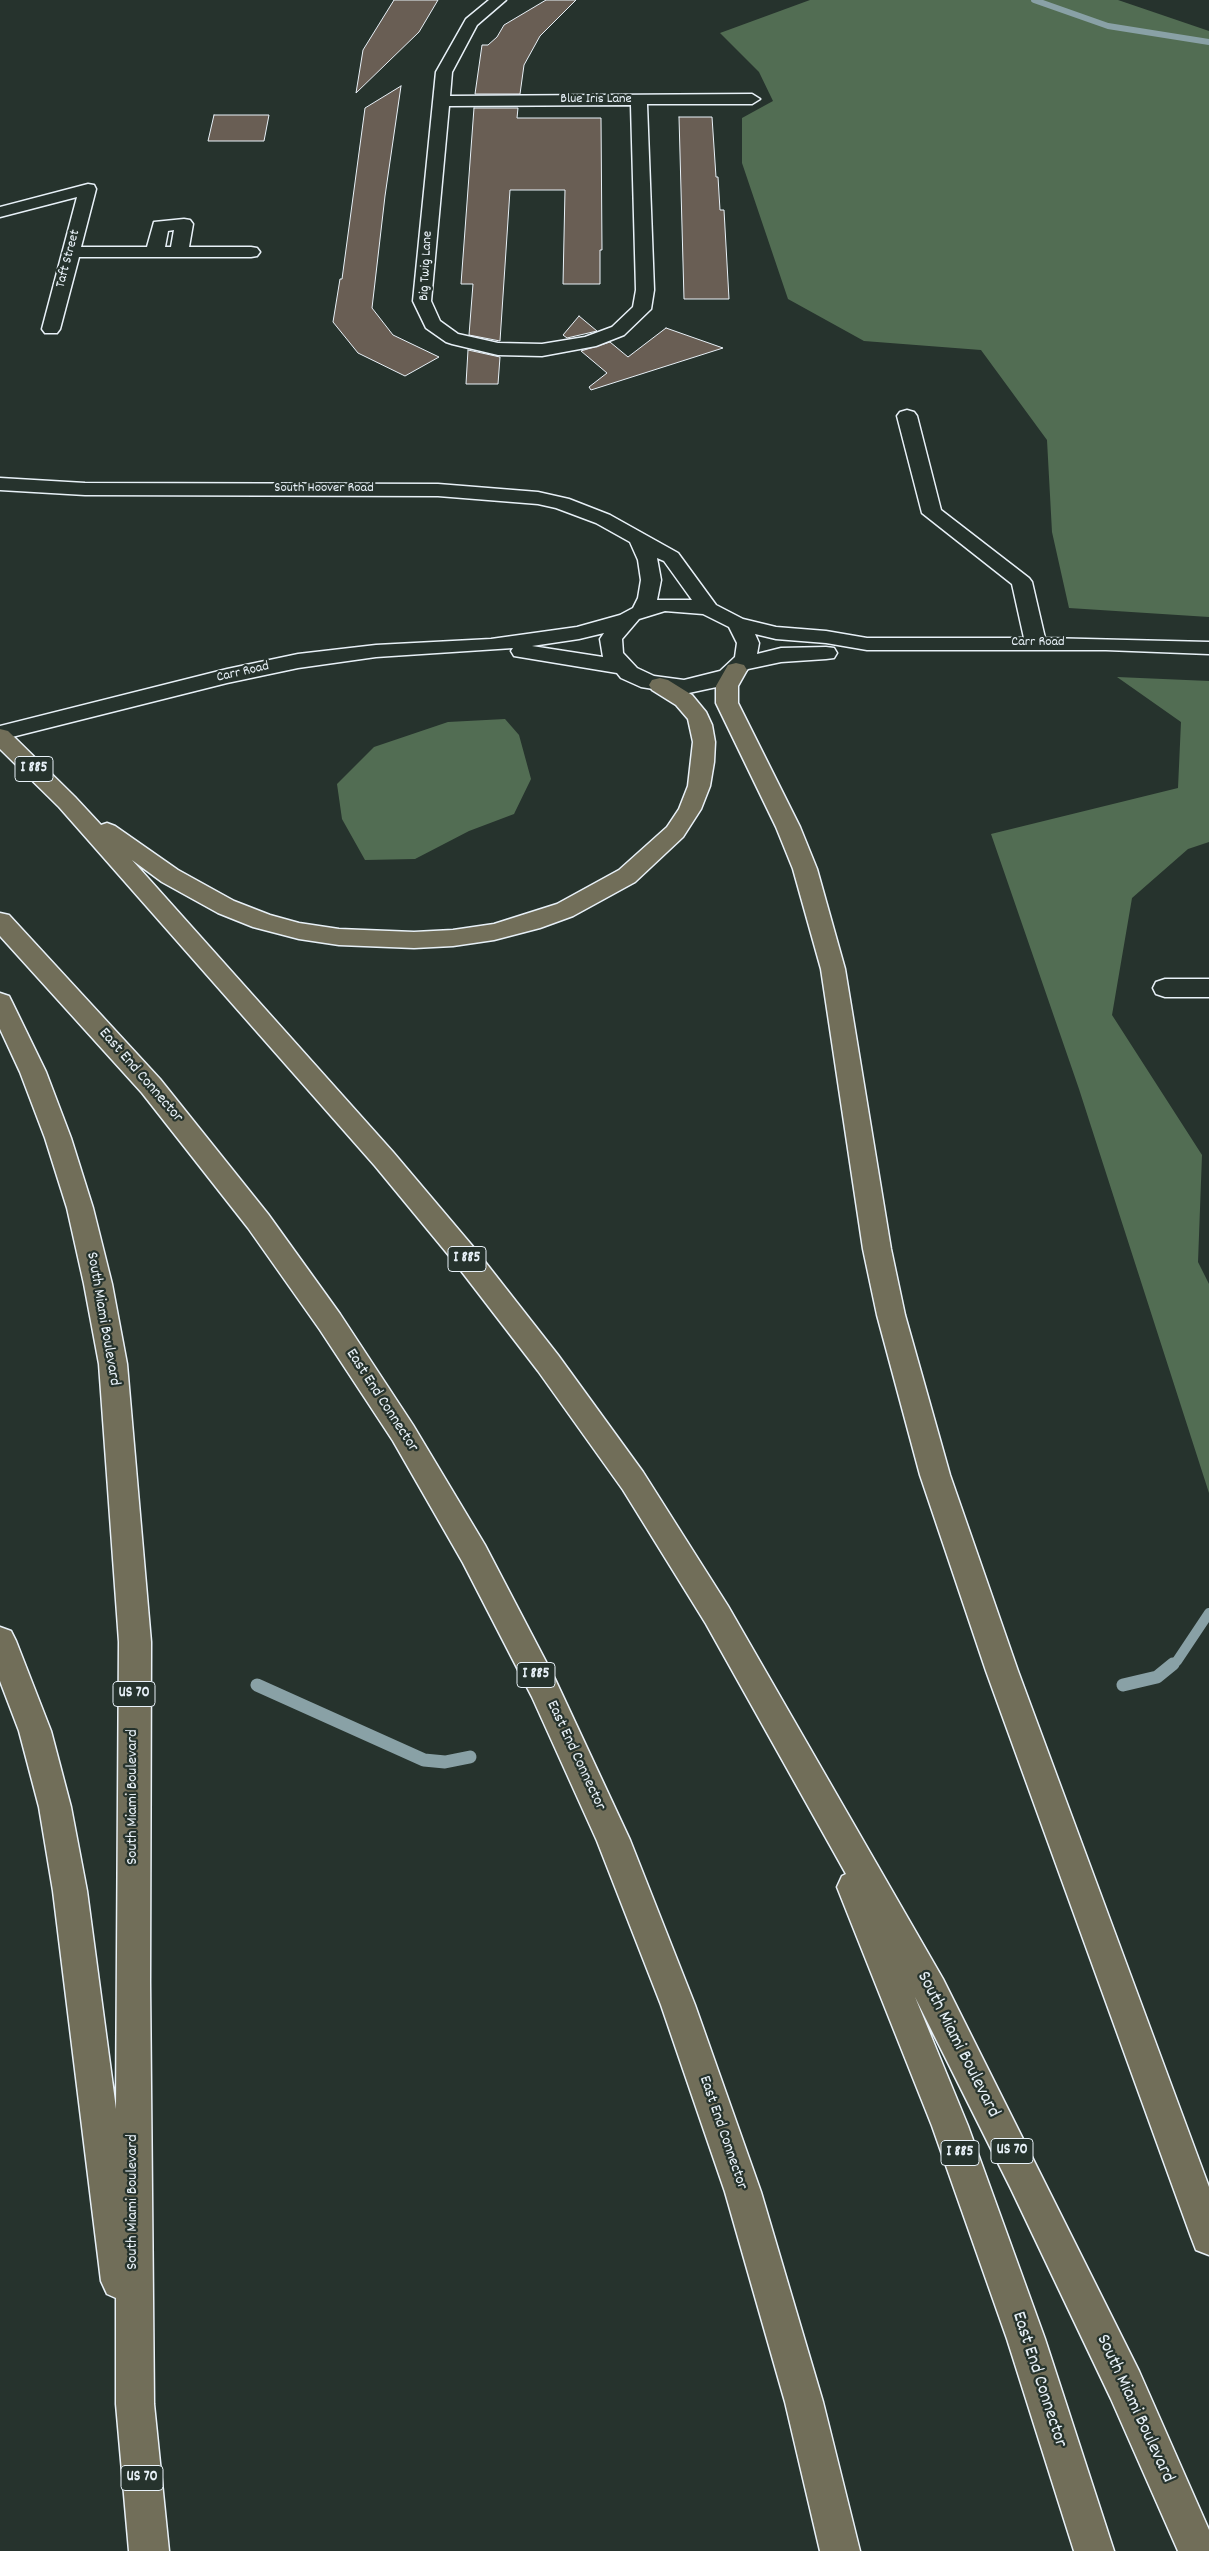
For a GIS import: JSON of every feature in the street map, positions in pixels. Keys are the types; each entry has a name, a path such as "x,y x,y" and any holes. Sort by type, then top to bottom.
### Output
{"highway":[{"path":"738,667 727,686 730,711 788,827 820,919 833,969 879,1259 893,1325 935,1475 1002,1672 1209,2237"},
{"path":"67,802 170,876 226,907 262,921 299,931 377,940 453,938 494,932 565,910 628,876 675,832 690,809 699,786 704,742 702,725 698,717 684,700 660,685"},
{"name":"I 885","path":"0,735 67,802 384,1159 465,1256 548,1363 633,1482 716,1615 801,1764"},
{"name":"East End Connector","path":"0,921 151,1086 258,1222 324,1314 403,1433 474,1554 526,1655 613,1840 678,2005 745,2202 804,2402 840,2551"},
{"name":"South Miami Boulevard","path":"0,1002 33,1072 61,1147 80,1208 98,1284 113,1364 135,1642 133,1982 135,2404 148,2551"},
{"path":"0,1641 35,1731 55,1807 69,1882 135,2404"},
{"name":"East End Connector","path":"801,1764 876,1937 950,2126 1026,2339 1094,2551"},
{"name":"South Miami Boulevard","path":"801,1764 931,1991 1024,2176 1125,2385 1198,2551"}],"street":[{"name":"Big Twig Lane","path":"498,0 471,22 444,72 422,301 432,324 452,338 498,349 542,350 589,342 618,331 642,309 645,290 639,100"},
{"name":"Blue Iris Lane","path":"441,101 752,99"},
{"name":"Taft Street","path":"0,212 88,189 51,329"},
{"path":"154,252 160,226 184,224 179,252"},
{"path":"71,252 252,252"},
{"path":"907,416 932,513 1022,582 1036,643"},
{"name":"South Hoover Road","path":"0,484 69,489 387,489 512,494 554,501 603,518 672,557 709,609"},
{"path":"633,615 675,604 709,609 736,623 746,636 748,650 738,667 718,680 702,685 684,687 660,685 638,678 622,667 612,654 611,640 618,626 633,615 648,598 651,580 648,560 639,540"},
{"name":"Carr Road","path":"0,735 227,676 298,661 386,650 491,645 579,633 633,615"},
{"name":"Carr Road","path":"736,623 776,633 826,636 866,644 1036,643 1209,648"},
{"name":"Carr Road","path":"738,667 781,655 828,653 866,644"},
{"name":"Carr Road","path":"491,645 622,667"},
{"path":"1165,988 1209,988"}],"green space":[{"path":"810,0 1118,0 1209,31 1209,617 1069,608 1052,532 1047,440 981,350 864,341 788,299 742,163 742,118 773,101 759,72 720,33"},
{"path":"1117,677 1209,681 1209,842 1188,849 1132,898 1112,1015 1202,1155 1198,1262 1209,1284 1209,1493 1079,1089 991,834 1178,788 1181,722"},
{"path":"505,719 519,735 531,779 514,814 469,831 415,859 365,860 342,819 337,784 374,747 448,722"}],"building":[{"path":"394,0 438,0 419,32 356,93 363,50"},
{"path":"546,0 576,0 540,36 524,65 520,94 475,94 482,45 488,45 497,37 504,25"},
{"path":"401,86 385,196 372,308 393,335 439,357 405,376 358,353 333,322 340,279 342,279 365,108"},
{"path":"474,108 518,108 517,118 601,118 602,250 600,250 600,284 563,284 565,190 510,190 500,341 469,335 473,284 461,284"},
{"path":"214,115 269,115 264,141 208,141"},
{"path":"679,117 712,117 720,210 724,210 729,299 684,299"},
{"path":"579,316 597,331 567,338 563,335"},
{"path":"666,328 723,348 591,390 589,387 607,373 581,351 610,342 628,357"},
{"path":"468,350 500,357 498,384 466,384"}],"waterway":[{"path":"1034,0 1108,26 1209,42"},
{"path":"1171,1666 1177,1661 1209,1613"},
{"path":"1123,1685 1157,1677 1173,1664"},
{"path":"257,1685 424,1760 445,1762 470,1757"}]}
